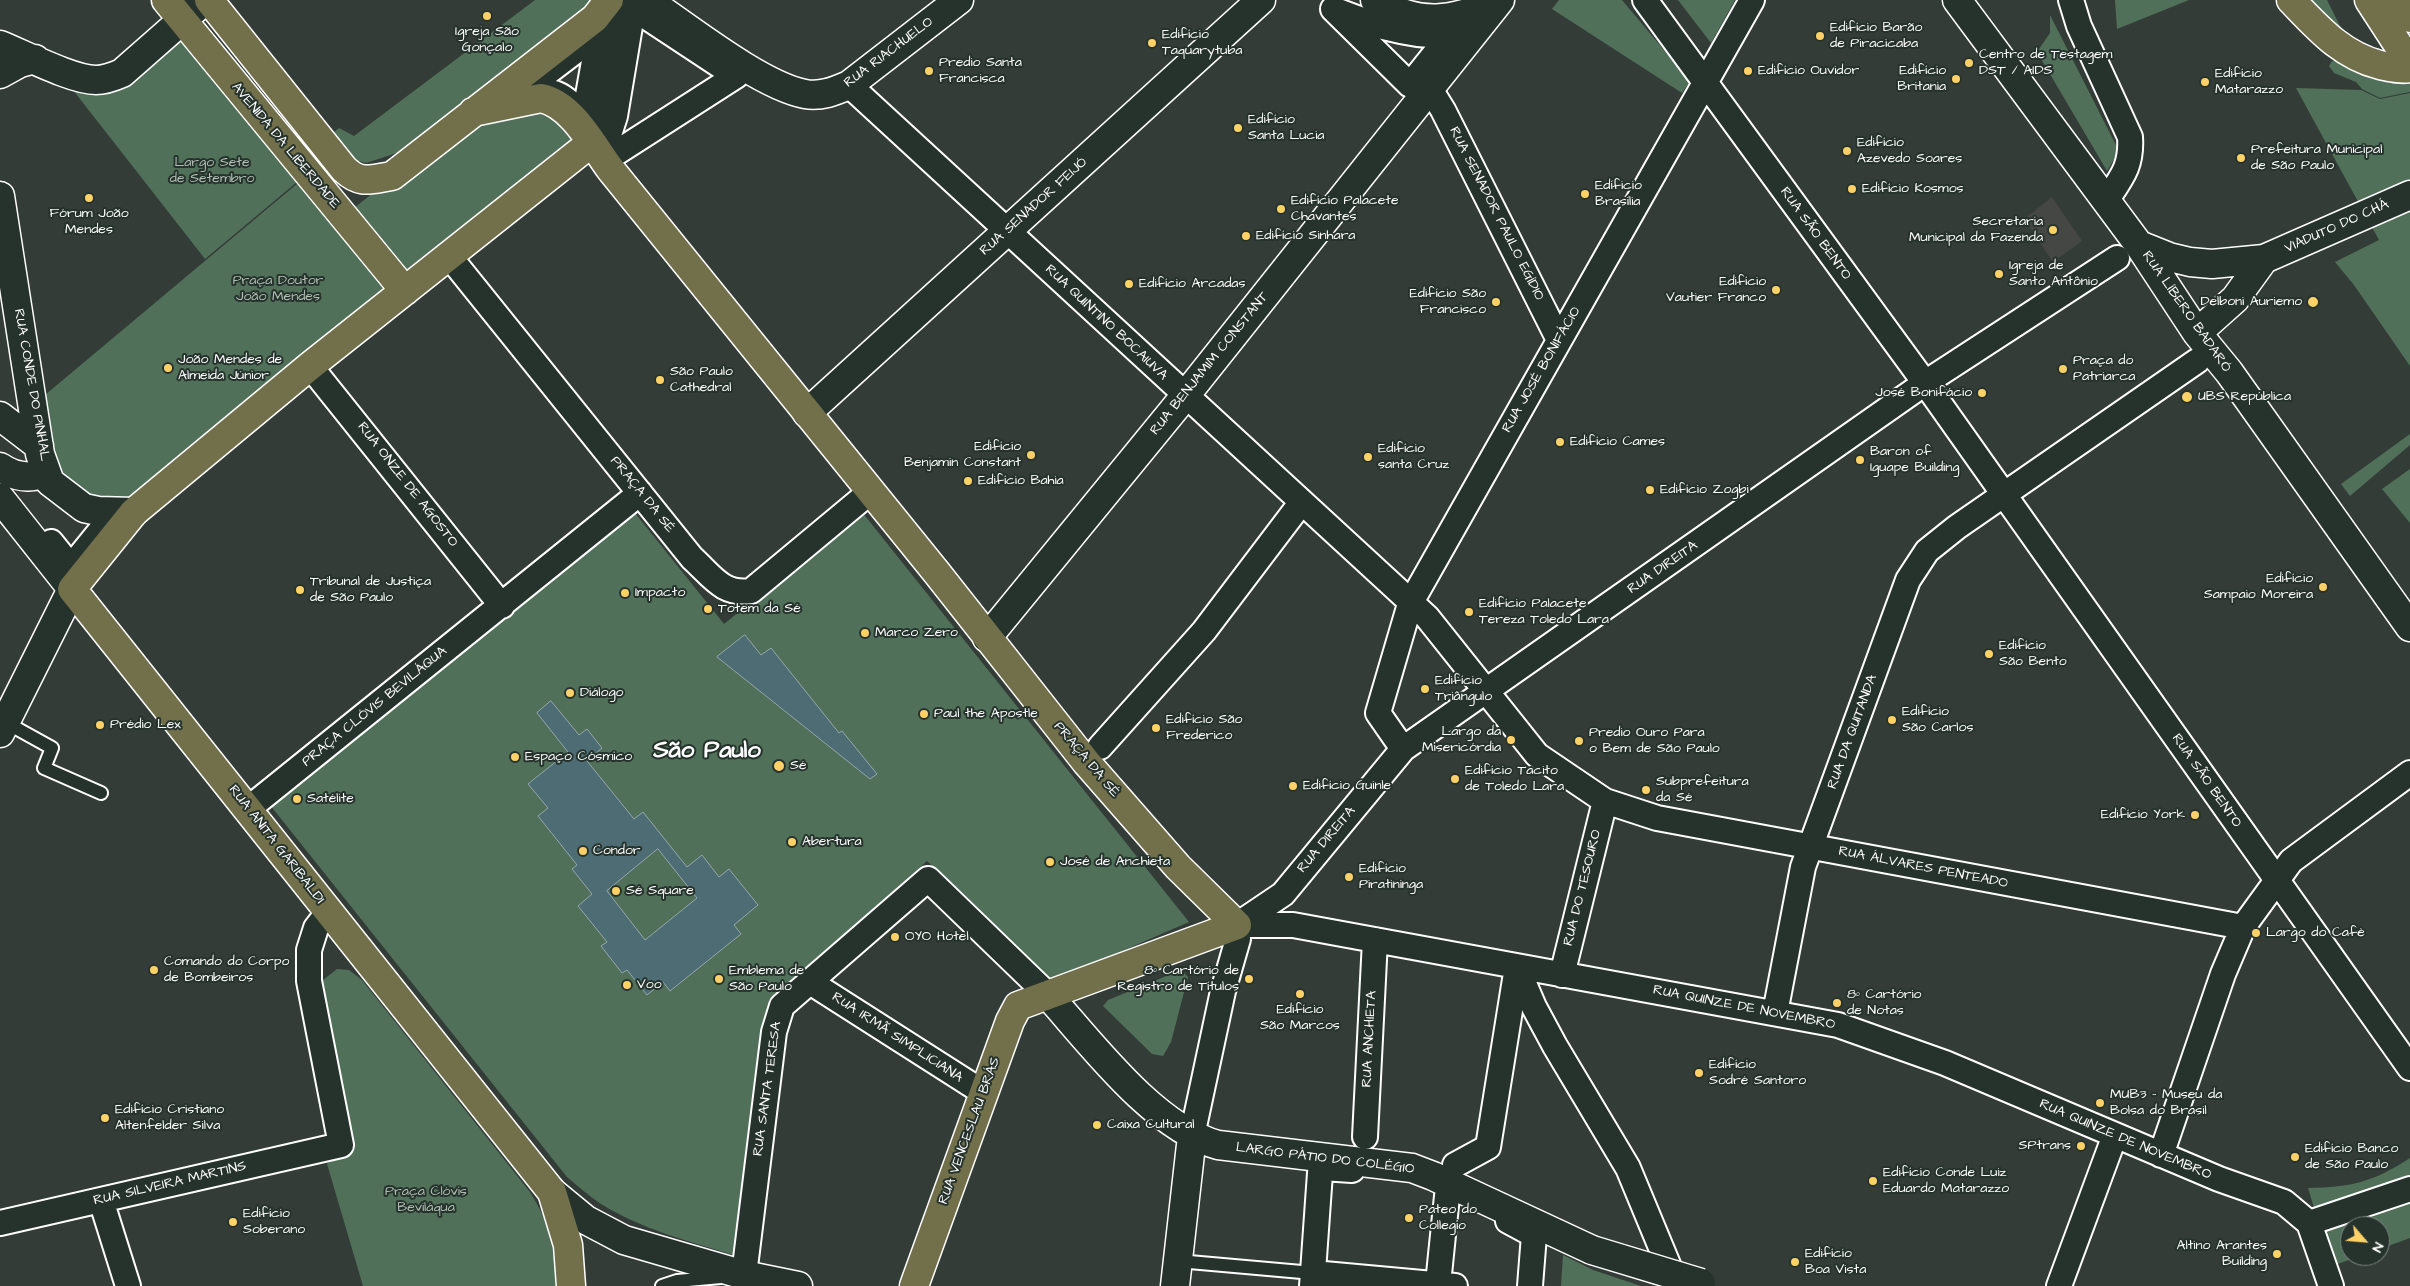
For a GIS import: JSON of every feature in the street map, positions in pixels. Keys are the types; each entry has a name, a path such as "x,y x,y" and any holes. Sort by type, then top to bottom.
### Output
{"main road":[{"path":"0,45 79,77 94,80 109,79 122,73 174,10 207,0 344,169 351,176 362,181 392,176 596,18 627,2"},
{"name":"RUA RIACHUELO","path":"758,74 805,94 832,92 850,85 959,0"},
{"name":"RUA SENADOR FEIJÓ","path":"807,413 1261,0"},
{"path":"1375,0 1408,16 1436,20 1472,13 1499,0"},
{"name":"RUA BENJAMIM CONSTANT","path":"987,638 1185,396 1499,0"},
{"name":"RUA LÍBERO BADARÓ","path":"1957,0 2106,201 2128,252 2229,372 2410,627"},
{"path":"2291,0 2326,36 2349,54 2389,67 2408,62 2368,0"},
{"path":"2399,0 2410,18"},
{"path":"627,2 758,74"},
{"path":"3,728 72,589 134,512 310,366 591,143 627,2"},
{"name":"AVENIDA DA LIBERDADE","path":"174,10 405,291"},
{"path":"0,74 20,63 35,59"},
{"name":"PRAÇA DA SÉ","path":"474,112 541,98 552,100 572,116 612,170 1106,784 1178,867 1236,925"},
{"name":"VIADUTO DO CHÁ","path":"2128,252 2212,264 2266,258 2410,195"},
{"name":"RUA CONDE DO PINHAL","path":"0,196 39,446 46,473 50,482 84,508 98,511 134,512"},
{"path":"2198,333 2235,299 2266,258"},
{"path":"0,416 39,446"},
{"path":"0,467 21,477 39,476 46,473"},
{"name":"RUA ANITA GARIBALDI","path":"0,498 552,1192"},
{"path":"1176,1274 1192,1136 1156,1109 1122,1079 1047,994 1180,948 1236,925"},
{"name":"RUA VENCESLAU BRÁS","path":"914,1286 1015,1011 1018,1006 1047,994"},
{"name":"LARGO PÁTIO DO COLÉGIO","path":"1192,1136 1218,1145 1412,1168 1592,1250 1696,1285"},
{"path":"552,1192 586,1220 624,1240 744,1275 798,1286"},
{"path":"552,1192 568,1245 571,1286"}],"street":[{"name":"RUA SÃO BENTO","path":"1645,0 1925,383"},
{"name":"RUA JOSÉ BONIFÁCIO","path":"1402,749 1378,713 1410,604 1752,0"},
{"path":"2072,0 2079,26 2130,137 2131,153 2128,166 2106,201"},
{"path":"627,2 736,76 616,153 607,141 615,116 627,2"},
{"path":"612,170 758,74"},
{"name":"RUA QUINTINO BOCAIUVA","path":"850,85 1426,617 1485,692"},
{"name":"RUA SENADOR PAULO EGÍDIO","path":"1430,89 1443,110 1559,340"},
{"path":"2128,252 1925,383 2004,494 2197,362"},
{"name":"PRAÇA DA SÉ","path":"449,256 692,558 725,589 738,592 751,591 870,492"},
{"name":"RUA ONZE DE AGOSTO","path":"310,366 502,606"},
{"name":"RUA DIREITA","path":"1236,925 1283,894 1402,749 1925,383"},
{"path":"0,432 26,452 30,468 14,465 0,456"},
{"name":"PRAÇA CLÓVIS BEVILÁQUA","path":"248,809 640,493"},
{"name":"RUA SÃO BENTO","path":"2004,494 2410,1068"},
{"name":"RUA DA QUITANDA","path":"1775,1013 1803,867 1908,580 1927,551 2004,494"},
{"path":"1100,747 1204,631 1301,503"},
{"path":"1485,692 1536,755 1605,801"},
{"path":"2160,1155 2223,974 2242,927 2291,861 2410,773"},
{"name":"RUA ÁLVARES PENTEADO","path":"1605,801 1657,818 2242,927"},
{"name":"RUA DO TESOURO","path":"1562,975 1605,801"},
{"name":"RUA SANTA TERESA","path":"744,1275 774,1032 782,1006 928,879 1047,994"},
{"name":"RUA SILVEIRA MARTINS","path":"0,1223 341,1145 309,980 309,950 316,928 329,911"},
{"path":"1192,1136 1218,1010 1238,939 1236,925"},
{"name":"RUA QUINZE DE NOVEMBRO","path":"1236,925 1293,925 1832,1023 1945,1063 2219,1180 2284,1202 2309,1223"},
{"name":"RUA ANCHIETA","path":"1365,1137 1375,940"},
{"path":"1517,967 1534,1007 1555,1046 1696,1285"},
{"path":"1455,1165 1488,1147 1517,967"},
{"name":"RUA IRMÃ SIMPLICIANA","path":"810,982 984,1093"},
{"path":"2059,1286 2115,1135"},
{"name":"LARGO PÁTIO DO COLÉGIO","path":"1312,1280 1320,1173 1322,1168 1388,1172 1418,1179 1534,1235 1530,1286"},
{"path":"2331,1286 2309,1223 2410,1189"},
{"path":"1312,1280 1447,1285 1446,1196"},
{"path":"101,1200 128,1286"}],"lane":[{"path":"3,728 52,748 44,768 101,794"},
{"path":"1176,1274 1312,1280"},
{"path":"662,1286 677,1281 744,1275"}],"shaded area":[{"name":"Secretaria Municipal da Fazenda","path":"2052,197 2082,241 2053,262 2024,219"}],"green space":[{"path":"535,0 594,0 535,56 400,152 366,163 351,159 327,138 339,128 354,136"},
{"path":"1559,0 1622,0 1690,81 1682,93 1552,9"},
{"path":"1678,0 1735,0 1711,43"},
{"path":"2115,0 2189,0 2117,29"},
{"path":"2307,0 2327,0 2347,40"},
{"path":"2050,15 2119,151 2107,171 2037,52 2050,33"},
{"name":"Largo Sete de Setembro","path":"181,40 297,182 205,259 73,90 91,93 107,92 121,88 145,73"},
{"path":"2332,61 2410,80 2410,92 2380,98 2362,89 2356,82 2334,73 2329,66"},
{"path":"2296,88 2361,90 2380,99 2410,93 2410,366 2354,285 2335,262 2379,240"},
{"path":"540,108 576,137 406,270 354,208 373,193 398,190 489,119"},
{"name":"Praça Doutor João Mendes","path":"298,183 384,288 128,499 90,496 61,473 54,453 45,395"},
{"path":"2410,434 2410,445 2350,496 2341,484"},
{"path":"2410,469 2410,523 2382,489"},
{"name":"Sé Square","path":"862,512 1189,922 1053,981 927,861 769,1001 734,1255 665,1234 632,1221 601,1204 567,1177 270,805 635,513 724,624"},
{"name":"Praça Clóvis Beviláqua","path":"337,969 349,970 362,980 530,1192 553,1237 561,1286 363,1286 327,1164 350,1143 318,984"},
{"path":"1181,970 1188,977 1171,1042 1163,1056 1152,1054 1103,1006 1108,1000"},
{"path":"2410,1158 2410,1238 2390,1245 2390,1216 2340,1216 2340,1263 2332,1266 2308,1188 2362,1182"},
{"path":"1563,1255 1593,1270 1641,1286 1561,1286"}],"water":[{"path":"745,635 761,655 771,648 839,733 842,731 877,774 870,779 717,657"},
{"path":"551,701 579,735 587,729 602,748 587,761 634,819 643,812 687,867 702,855 719,877 729,869 758,905 734,925 741,934 670,991 663,982 647,995 627,970 622,973 601,946 607,942 578,906 592,894 572,869 577,865 538,816 548,808 528,784 568,752 537,713","holes":["658,849 697,898 645,940 607,891"]}],"place":[{"name":"Igreja São Gonçalo","path":"487,16"},
{"name":"Edifício Barão de Piracicaba","path":"1820,36"},
{"name":"Edifício Taquarytuba","path":"1152,43"},
{"name":"Centro de Testagem DST / AIDS","path":"1969,63"},
{"name":"Predio Santa Francisca","path":"929,71"},
{"name":"Edifício Ouvidor","path":"1748,71"},
{"name":"Edifício Britania","path":"1956,79"},
{"name":"Edifício Matarazzo","path":"2205,82"},
{"name":"Edifício Santa Lucia","path":"1238,128"},
{"name":"Edifício Azevedo Soares","path":"1847,151"},
{"name":"Prefeitura Municipal de São Paulo","path":"2241,158"},
{"name":"Edifício Kosmos","path":"1852,189"},
{"name":"Edíficio Brasília","path":"1585,194"},
{"name":"Fórum João Mendes","path":"89,198"},
{"name":"Edifício Palacete Chavantes","path":"1281,209"},
{"name":"Secretaria Municipal da Fazenda","path":"2053,230"},
{"name":"Edifício Sinhara","path":"1246,236"},
{"name":"Igreja de Santo Antônio","path":"1999,274"},
{"name":"Edifício Arcadas","path":"1129,284"},
{"name":"Edifício Vautier Franco","path":"1776,290"},
{"name":"Edifício São Francisco","path":"1496,302"},
{"name":"Delboni Auriemo","path":"2313,302"},
{"name":"João Mendes de Almeida Júnior","path":"168,368"},
{"name":"Praça do Patriarca","path":"2063,369"},
{"name":"São Paulo Cathedral","path":"660,380"},
{"name":"José Bonifácio","path":"1982,393"},
{"name":"UBS República","path":"2187,397"},
{"name":"Edifício Cames","path":"1560,442"},
{"name":"Edifício Benjamin Constant","path":"1031,455"},
{"name":"Edifício santa Cruz","path":"1368,457"},
{"name":"Baron of Iguape Building","path":"1860,460"},
{"name":"Edifício Bahia","path":"968,481"},
{"name":"Edifício Zogbi","path":"1650,490"},
{"name":"Edifício Sampaio Moreira","path":"2323,587"},
{"name":"Tribunal de Justiça de São Paulo","path":"300,590"},
{"name":"Impacto","path":"625,593"},
{"name":"Totem da Sé","path":"708,609"},
{"name":"Edifício Palacete Tereza Toledo Lara","path":"1469,612"},
{"name":"Marco Zero","path":"865,633"},
{"name":"Edifício São Bento","path":"1989,654"},
{"name":"Edifício Triângulo","path":"1425,689"},
{"name":"Diálogo","path":"570,693"},
{"name":"Paul the Apostle","path":"924,714"},
{"name":"Edifício São Carlos","path":"1892,720"},
{"name":"Prédio Lex","path":"100,725"},
{"name":"Edifício São Frederico","path":"1156,728"},
{"name":"Largo da Misericórdia","path":"1511,740"},
{"name":"Predio Ouro Para o Bem de São Paulo","path":"1579,741"},
{"name":"Espaço Cósmico","path":"515,757"},
{"name":"Sé","path":"779,766"},
{"name":"Edifício Tacito de Toledo Lara","path":"1455,779"},
{"name":"Edifício Guinle","path":"1293,786"},
{"name":"Subprefeitura da Sé","path":"1646,790"},
{"name":"Satélite","path":"297,799"},
{"name":"Edifício York","path":"2195,815"},
{"name":"Abertura","path":"792,842"},
{"name":"Condor","path":"583,851"},
{"name":"José de Anchieta","path":"1050,862"},
{"name":"Edifício Piratininga","path":"1349,877"},
{"name":"Sé Square","path":"616,891"},
{"name":"Largo do Cafè","path":"2256,933"},
{"name":"OYO Hotel","path":"895,937"},
{"name":"Comando do Corpo de Bombeiros","path":"154,970"},
{"name":"Emblema de São Paulo","path":"719,979"},
{"name":"8º Cartório de Registro de Títulos","path":"1249,979"},
{"name":"Voo","path":"627,985"},
{"name":"Edifício São Marcos","path":"1300,994"},
{"name":"8º Cartório de Notas","path":"1837,1003"},
{"name":"Edifício Sodré Santoro","path":"1699,1073"},
{"name":"MUB3 - Museu da Bolsa do Brasil","path":"2100,1103"},
{"name":"Edifício Cristiano Altenfelder Silva","path":"105,1118"},
{"name":"Caixa Cultural","path":"1097,1125"},
{"name":"SPtrans","path":"2081,1146"},
{"name":"Edifício Banco de São Paulo","path":"2295,1157"},
{"name":"Edifício Conde Luiz Eduardo Matarazzo","path":"1873,1181"},
{"name":"Pateo do Collegio","path":"1409,1218"},
{"name":"Edifício Soberano","path":"233,1222"},
{"name":"Altino Arantes Building","path":"2277,1254"},
{"name":"Edifício Boa Vista","path":"1795,1262"}],"district":[{"name":"São Paulo","path":"707,752"}]}
